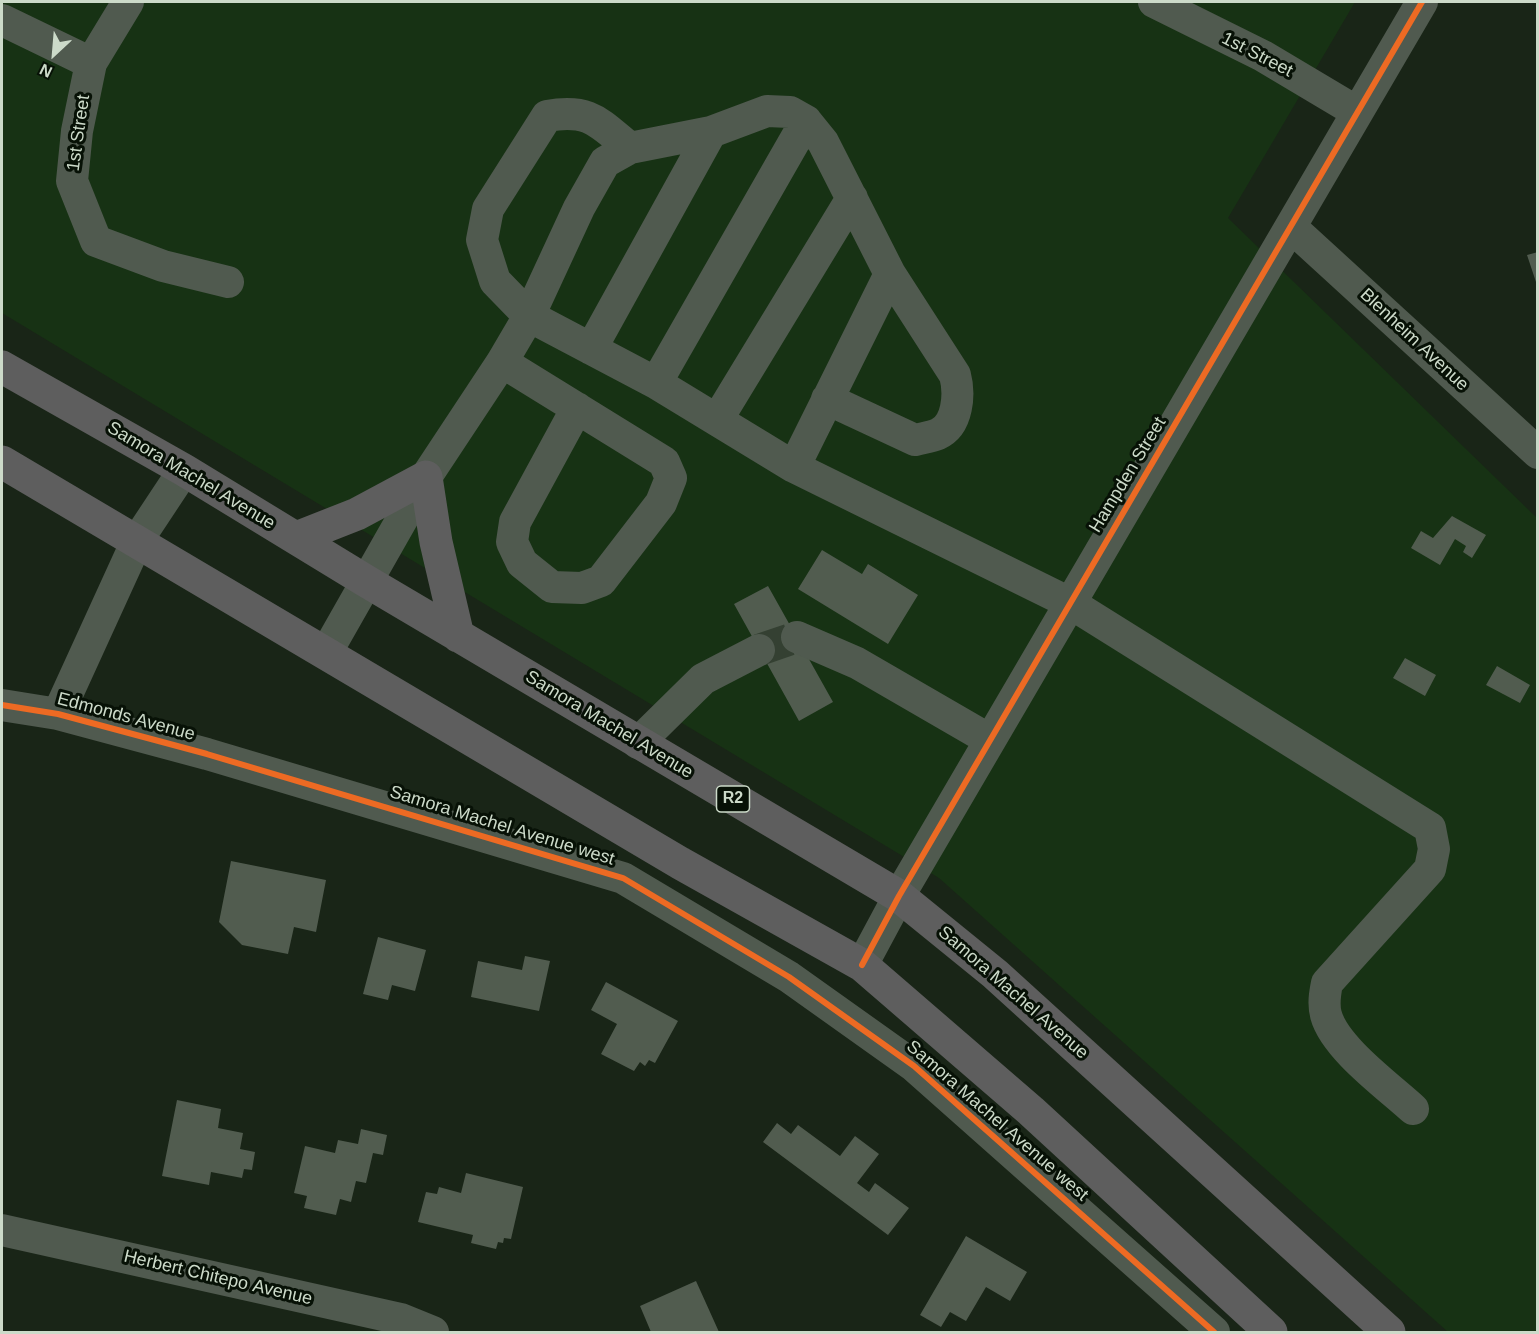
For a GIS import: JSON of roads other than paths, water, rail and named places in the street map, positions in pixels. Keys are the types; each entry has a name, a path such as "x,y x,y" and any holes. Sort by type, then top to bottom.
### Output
{"highway":[{"name":"Samora Machel Avenue","path":"2,367 184,470 458,636 899,896 995,974 1389,1332"},
{"path":"2,462 680,863 862,965 1031,1111 1272,1332"},
{"path":"296,538 357,514 426,477 438,552 458,636"}],"street":[{"name":"1st Street","path":"128,2 91,63 77,131 72,180 96,241 163,266 228,282"},
{"name":"1st Street","path":"1154,2 1263,56 1357,112"},
{"name":"Hampden Street","path":"862,965 899,896 1422,2"},
{"path":"2,20 91,63"},
{"path":"326,653 426,477 502,362 529,316 579,208 605,162 630,148 711,132 767,111 790,112 806,121 824,142 890,274 955,375 959,390 955,414 940,434 915,440 827,399"},
{"path":"630,148 591,117 562,113 547,116 488,209 482,240 495,280 529,316 656,383 794,467 1070,603 1430,828 1434,849 1430,869 1327,982 1324,999 1326,1016 1340,1041 1413,1109"},
{"path":"656,383 806,121"},
{"path":"591,349 711,132"},
{"path":"717,420 852,198"},
{"name":"Blenheim Avenue","path":"1292,226 1538,453"},
{"path":"794,467 890,274"},
{"path":"502,362 577,408 664,462 671,478 661,503 601,581 582,588 552,587 522,563 512,542 515,522 577,408"},
{"path":"58,714 137,541 184,470"},
{"path":"797,637 856,663 990,740"},
{"path":"638,743 703,679 759,650"},
{"name":"Edmonds Avenue","path":"2,705 58,714 207,754"},
{"name":"Samora Machel Avenue west","path":"207,754 623,878 789,977 914,1066 1214,1332"},
{"name":"Herbert Chitepo Avenue","path":"2,1230 400,1319 433,1332"}],"tunnel":[{"path":"759,650 797,637"}]}
